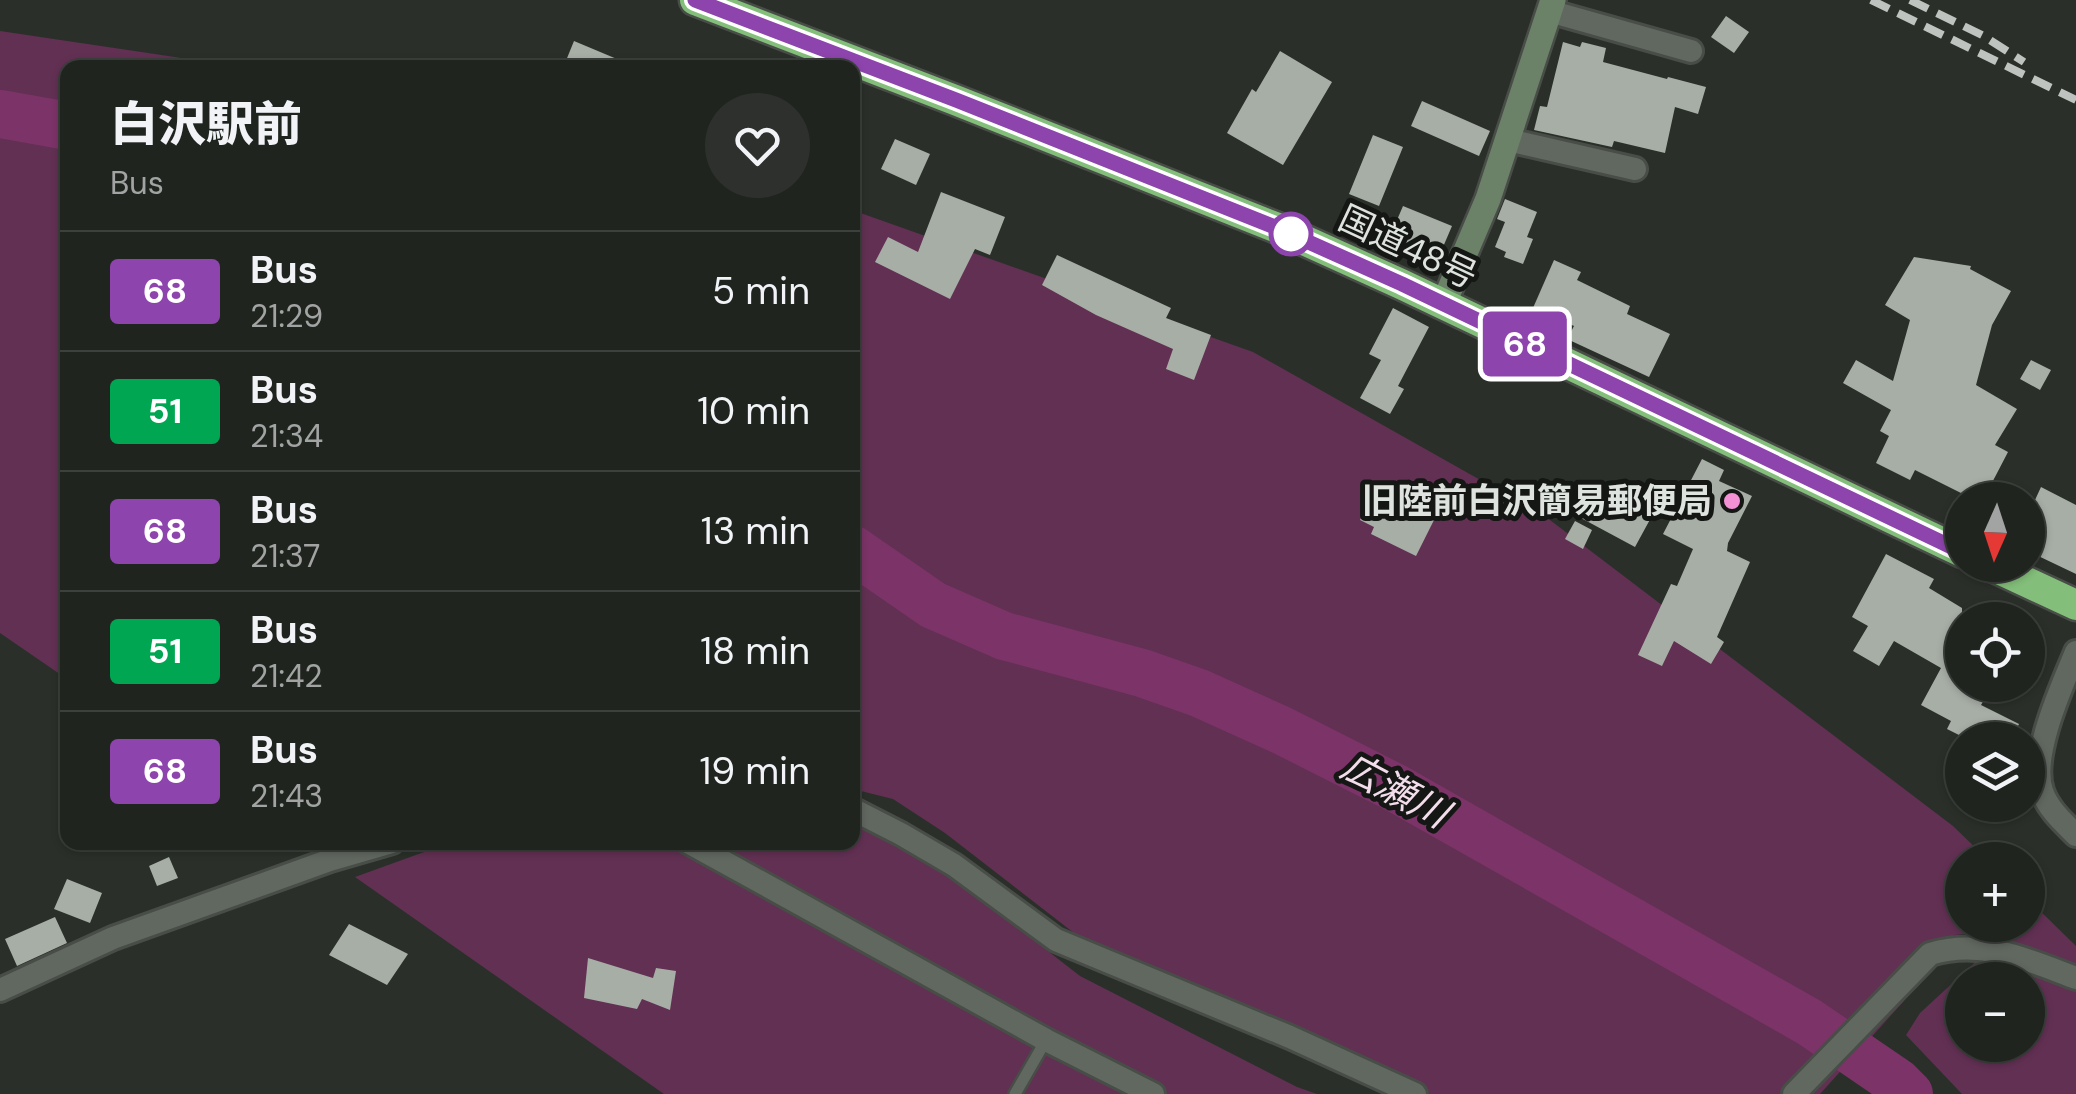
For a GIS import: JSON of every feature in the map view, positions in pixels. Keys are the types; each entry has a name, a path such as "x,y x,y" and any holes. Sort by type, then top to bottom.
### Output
{"highway":[{"name":"国道48号","path":"695,0 852,60"},
{"name":"国道48号","path":"860,63 1275,227 1945,544"},
{"path":"2027,582 2076,605"}],"main road":[{"path":"1443,305 1488,199 1551,5"}],"street":[{"path":"1551,5 1691,51"},
{"path":"1508,140 1636,169"},
{"path":"2076,652 2048,722 2041,754 2040,788 2054,813 2076,835"},
{"path":"860,813 954,865 1056,940 1416,1094"},
{"path":"0,990 113,938 364,850"},
{"path":"702,850 1046,1040 1153,1094"},
{"path":"1794,1094 1930,954 1974,947 1994,950 2076,978"}],"lane":[{"path":"1015,1094 1046,1040"}],"shaded area":[{"path":"0,31 195,60 60,60 60,674 0,633"},
{"path":"860,213 1253,352 1546,517 1969,842 1945,842 1945,942 1948,942 1928,964 1903,1002 1820,1094 1404,1094 1156,981 1074,933 945,833 893,799 860,791"},
{"path":"860,828 918,850 1080,976 1317,1094 664,1094 355,877 430,850 860,850"},
{"path":"2045,916 2076,946 2076,967 2010,942 2045,942"},
{"path":"1983,955 2005,962 1975,962"},
{"path":"2045,975 2076,985 2076,1094 1962,1094 1906,1035 1920,1013 1945,990 1945,1062 2045,1062"}],"building":[{"path":"1726,16 1749,32 1734,53 1711,37"},
{"path":"574,41 619,60 566,60"},
{"path":"1563,42 1606,48 1603,62 1706,87 1698,114 1675,107 1665,153 1614,141 1612,147 1534,130 1540,106 1547,107"},
{"path":"1280,51 1332,82 1283,165 1227,133"},
{"path":"1422,101 1490,131 1479,156 1411,126"},
{"path":"1373,135 1403,147 1379,206 1349,194"},
{"path":"895,139 930,154 916,185 881,169"},
{"path":"941,192 1005,217 990,255 975,249 950,299 875,262 888,237 918,252"},
{"path":"1505,199 1537,212 1527,237 1533,239 1523,264 1504,257 1506,252 1495,247 1505,222 1497,219"},
{"path":"1403,206 1452,226 1437,261 1388,241"},
{"path":"1057,255 1171,308 1166,318 1211,335 1194,380 1166,369 1173,349 1096,315 1042,285"},
{"path":"1914,257 1971,266 1970,269 2011,291 1992,325 1976,385 2017,409 1995,445 2008,452 1992,482 1945,485 1915,470 1910,480 1876,463 1889,436 1880,431 1891,410 1843,383 1856,360 1893,381 1910,320 1885,305"},
{"path":"1554,260 1581,272 1577,280 1630,306 1627,314 1670,334 1649,377 1567,339 1574,326 1533,308"},
{"path":"1393,308 1429,327 1398,386 1404,389 1390,414 1360,398 1381,360 1369,354"},
{"path":"2031,360 2051,370 2040,390 2020,379"},
{"path":"1702,459 1724,470 1719,481 1752,496 1727,551 1750,562 1717,637 1724,642 1711,664 1674,641 1662,666 1638,655 1671,584 1677,586 1693,549 1663,534"},
{"path":"1386,485 1439,510 1416,556 1371,534 1374,527 1360,520 1372,495 1379,499"},
{"path":"1599,485 1653,514 1635,547 1581,518"},
{"path":"2045,489 2076,505 2076,574 2045,559"},
{"path":"1575,521 1592,530 1583,549 1565,539"},
{"path":"1886,554 1934,579 1929,588 1952,602 1945,602 1945,702 1983,702 1981,705 2015,722 1950,722 1921,705 1941,668 1894,641 1879,666 1853,651 1868,626 1852,617"},
{"path":"169,857 178,878 157,886 149,866"},
{"path":"67,879 102,893 90,923 54,909"},
{"path":"55,917 67,943 17,966 5,939"},
{"path":"349,924 408,954 387,985 329,955"},
{"path":"588,958 653,978 656,968 676,971 670,1010 642,999 637,1009 584,998"}],"waterway":[{"name":"広瀬川","path":"0,114 60,125"},
{"name":"広瀬川","path":"860,555 933,605 1004,636 1142,673 1199,693 1394,787 1809,1022 1909,1094"}],"railway":[{"path":"1871,0 2076,100"},
{"path":"1910,0 1982,35 2024,62"}],"bus line":[{"name":"68","path":"695,0 850,60"},
{"name":"68","path":"860,64 1275,227 1945,544"}],"place":[{"name":"旧陸前白沢簡易郵便局","path":"1732,501"}]}
